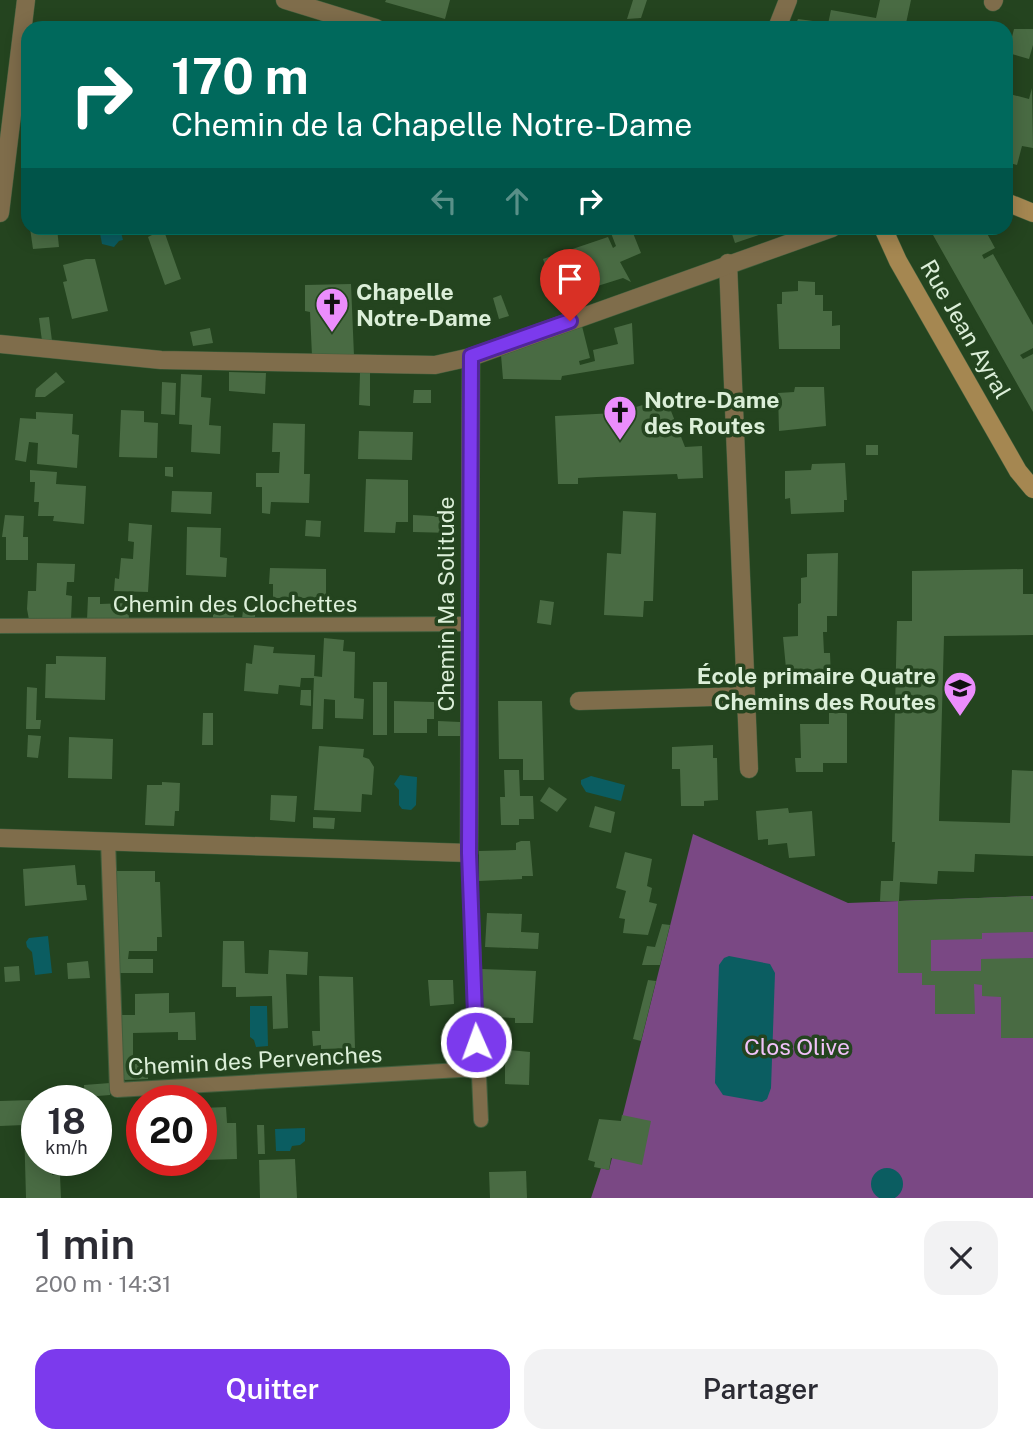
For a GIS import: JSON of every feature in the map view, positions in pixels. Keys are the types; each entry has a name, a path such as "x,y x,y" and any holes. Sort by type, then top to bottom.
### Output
{"main road":[{"path":"1013,205 1033,213"},
{"name":"Rue Jean Ayral","path":"886,235 898,261 1018,471 1033,489"}],"street":[{"path":"23,21 26,0"},
{"path":"285,0 353,21"},
{"path":"780,21 788,0"},
{"path":"0,213 21,41"},
{"path":"0,344 161,360 435,365 471,356 811,235"},
{"path":"728,263 749,769"},
{"name":"Chemin Ma Solitude","path":"469,853 471,356"},
{"path":"579,701 745,696"},
{"path":"0,838 469,853"}],"lane":[{"name":"Chemin des Clochettes","path":"0,626 470,624"},
{"name":"Chemin des Pervenches","path":"107,841 117,1090 477,1069"},
{"name":"Chemin Ma Solitude","path":"469,853 481,1121"}],"green space":[{"name":"Clos Olive","path":"693,834 848,903 1033,896 1033,1198 591,1198 601,1168 609,1170"}],"water":[{"path":"100,235 122,235 123,240 114,247 102,244"},
{"path":"400,775 417,777 416,805 411,810 402,809 399,805 399,790 394,784"},
{"path":"591,776 625,785 621,801 586,792 581,780"},
{"path":"48,936 52,973 35,975 32,952 26,942 29,938"},
{"path":"729,956 770,964 775,973 771,1088 767,1099 762,1102 723,1095 715,1083 719,965"},
{"path":"250,1006 267,1006 268,1046 256,1047 250,1037"},
{"path":"305,1128 305,1141 300,1145 292,1146 290,1151 276,1151 275,1129"},
{"path":"881,1169 893,1169 902,1178 902,1190 894,1198 880,1198 872,1190 872,1178"}],"building":[{"path":"450,0 445,19 385,2"},
{"path":"633,0 647,0 641,18 627,19"},
{"path":"880,0 911,0 906,21 829,21 831,10 876,18"},
{"path":"1014,29 1033,29 1033,45 1029,59 1013,54"},
{"path":"1032,88 1033,148 1022,146 1017,165 1013,164 1013,95 1029,99"},
{"path":"31,235 58,235 59,247 33,249"},
{"path":"165,235 181,279 165,285 148,237"},
{"path":"612,235 634,235 641,253 620,262 631,282 623,278 588,289 586,280 554,291 543,259 608,237 613,248 616,246"},
{"path":"732,235 759,235 735,243"},
{"path":"933,235 988,235 995,248 982,255 984,259 993,254 1033,325 1033,348 1020,355 1023,359 1033,354 1033,412"},
{"path":"95,259 108,311 72,319 63,282 67,281 63,265"},
{"path":"798,281 815,282 815,295 823,295 823,311 832,311 832,326 840,325 840,349 779,349 777,304 782,304 782,292 798,291"},
{"name":"Chapelle Notre-Dame","path":"351,284 354,356 312,356 310,312 305,311 305,285"},
{"path":"501,295 509,316 499,319 493,298"},
{"path":"49,317 52,341 42,341 39,318"},
{"path":"632,323 634,364 562,376 561,380 503,379 501,355 582,326 590,358 579,361 580,365 595,361 593,350 618,344 614,328"},
{"path":"210,328 213,343 193,346 190,332"},
{"path":"56,372 65,382 45,397 35,397 36,389"},
{"path":"229,372 266,373 265,394 229,391"},
{"path":"360,373 370,373 370,406 359,405"},
{"path":"181,374 202,375 201,397 211,398 209,425 221,426 220,454 191,452 192,425 179,424"},
{"path":"162,382 176,383 175,415 161,414"},
{"path":"795,387 824,387 826,426 779,431 778,393 794,392"},
{"path":"414,390 431,390 431,403 413,403"},
{"name":"Notre-Dame des Routes","path":"666,398 685,447 702,446 703,478 678,479 677,474 597,477 578,478 578,484 558,484 555,416 616,413"},
{"path":"121,410 144,411 144,422 158,423 157,458 119,457"},
{"path":"36,412 73,414 72,434 79,435 77,468 37,464 38,443 29,442 26,462 15,460 20,418 36,419"},
{"path":"273,423 305,424 304,474 310,474 309,503 271,502 270,514 262,513 262,487 256,487 256,473 279,473 280,452 272,452"},
{"path":"359,431 413,432 412,460 358,459"},
{"path":"866,445 878,445 878,455 866,455"},
{"path":"845,463 847,500 844,500 844,512 791,514 790,498 785,499 785,471 811,470 812,464"},
{"path":"165,467 173,467 173,477 165,476"},
{"path":"30,470 57,472 56,484 86,486 84,524 53,521 54,516 38,516 39,502 34,502 35,482 30,482"},
{"path":"366,479 408,480 408,522 396,522 395,533 364,532"},
{"path":"172,491 212,492 211,514 171,512"},
{"path":"623,511 656,513 653,601 644,601 643,617 604,615 607,553 621,554"},
{"path":"5,515 24,516 23,537 28,537 28,560 6,560 6,537 2,537"},
{"path":"413,515 452,517 452,533 413,532"},
{"path":"306,520 321,521 320,537 305,536"},
{"path":"129,523 152,525 148,592 114,591 115,578 119,579 121,558 133,559 134,542 128,541"},
{"path":"187,527 221,528 220,557 227,558 226,577 186,575"},
{"path":"838,553 837,616 827,616 827,632 823,632 824,653 830,653 831,678 787,679 783,637 798,636 798,604 801,603 801,578 807,577 807,554"},
{"path":"37,563 75,564 74,582 67,582 66,595 72,596 71,620 29,620 28,591 36,591"},
{"path":"270,568 326,569 326,598 273,598 273,584 269,584"},
{"path":"1023,569 1023,594 1033,594 1033,635 944,636 939,821 1010,823 1012,770 1033,771 1033,856 975,854 974,872 938,871 937,884 900,882 899,901 1031,896 1033,932 982,933 982,939 931,940 931,971 981,971 981,959 1033,958 1033,1038 1001,1038 1001,997 982,996 982,985 974,984 975,1014 935,1014 935,985 922,985 922,973 898,973 898,901 880,901 881,881 893,881 897,621 912,621 912,571"},
{"path":"88,597 100,597 100,604 128,603 129,619 87,620"},
{"path":"540,600 554,602 551,625 537,623"},
{"path":"213,604 233,604 234,619 213,618"},
{"path":"243,610 255,610 255,619 242,619"},
{"path":"324,638 344,640 343,651 355,652 354,698 364,699 363,719 335,718 335,700 324,699 323,729 312,729 314,676 322,677"},
{"path":"254,645 274,647 273,653 315,655 314,678 301,678 300,687 279,685 278,694 244,691 246,663 252,664"},
{"path":"56,656 106,657 105,700 45,698 46,664 56,664"},
{"path":"373,682 387,682 387,735 373,735"},
{"path":"27,687 37,688 36,720 41,720 40,729 26,729"},
{"path":"301,690 311,690 311,706 300,705"},
{"path":"394,701 434,702 434,719 427,719 427,733 394,733"},
{"path":"498,701 542,701 544,780 523,780 523,759 499,759"},
{"path":"203,713 213,713 213,745 202,745"},
{"path":"829,713 847,713 847,763 823,763 823,772 796,772 795,758 801,758 800,724 829,724"},
{"path":"438,721 460,722 460,736 438,736"},
{"path":"28,735 41,736 38,758 27,757"},
{"path":"69,737 113,739 112,779 68,778"},
{"path":"713,745 713,758 717,758 718,800 704,801 704,806 681,806 680,769 672,769 672,747"},
{"path":"319,746 364,749 363,757 369,759 374,767 372,795 362,794 361,812 314,810"},
{"path":"504,770 519,770 520,796 533,796 534,819 519,819 519,825 501,825 500,797 505,797"},
{"path":"162,782 180,783 179,811 175,811 174,826 145,825 147,785 162,785"},
{"path":"549,787 567,799 557,812 540,801"},
{"path":"271,795 297,796 295,822 270,820"},
{"path":"595,806 615,812 611,833 589,827"},
{"path":"788,808 789,813 812,811 815,856 789,858 787,843 768,845 768,839 758,840 756,811"},
{"path":"313,817 335,818 334,829 313,828"},
{"path":"530,841 533,876 479,881 479,851 516,850 516,843"},
{"path":"625,852 652,859 647,886 652,888 649,902 657,904 648,935 623,933 625,919 619,918 626,891 616,888"},
{"path":"75,865 77,885 85,885 87,900 25,906 23,869"},
{"path":"116,871 155,871 155,882 160,882 162,937 157,937 157,951 129,951 128,959 153,959 153,973 119,973"},
{"path":"487,913 522,914 521,932 539,933 538,949 485,947"},
{"path":"662,924 670,925 660,965 642,965 647,946 655,947"},
{"path":"223,941 244,941 245,973 268,974 269,950 308,952 307,975 286,974 288,1028 273,1029 272,996 236,997 236,987 222,987"},
{"path":"88,961 90,978 68,979 67,963"},
{"path":"19,966 20,981 5,982 4,967"},
{"path":"481,969 536,971 533,1023 515,1023 515,1018 495,1017 496,1034 509,1034 509,1050 530,1052 529,1085 505,1084 505,1062 484,1062"},
{"path":"319,976 353,977 355,1048 321,1049 321,1045 313,1046 312,1031 320,1031"},
{"path":"428,980 453,980 454,1004 430,1006"},
{"path":"648,980 656,981 641,1041 633,1039"},
{"path":"169,993 169,1013 195,1012 196,1040 178,1040 178,1032 133,1033 133,1064 148,1064 148,1079 125,1080 121,1077 120,1015 135,1015 135,994"},
{"path":"21,1100 21,1125 0,1126 0,1101"},
{"path":"217,1107 226,1107 227,1123 236,1123 237,1159 217,1160"},
{"path":"622,1115 651,1121 642,1165 611,1158 609,1170 594,1167 595,1162 588,1160 599,1119 621,1121"},
{"path":"257,1125 264,1125 265,1154 258,1154"},
{"path":"295,1159 297,1198 260,1198 259,1160"},
{"path":"526,1171 527,1198 490,1198 489,1172"},
{"path":"25,1176 60,1176 61,1198 26,1198"}],"place":[{"name":"Chapelle Notre-Dame","path":"332,334"},
{"name":"Notre-Dame des Routes","path":"620,442"},
{"name":"École primaire Quatre Chemins des Routes","path":"960,718"}],"route":[{"path":"476,1042 469,853 471,356 570,321"}]}
